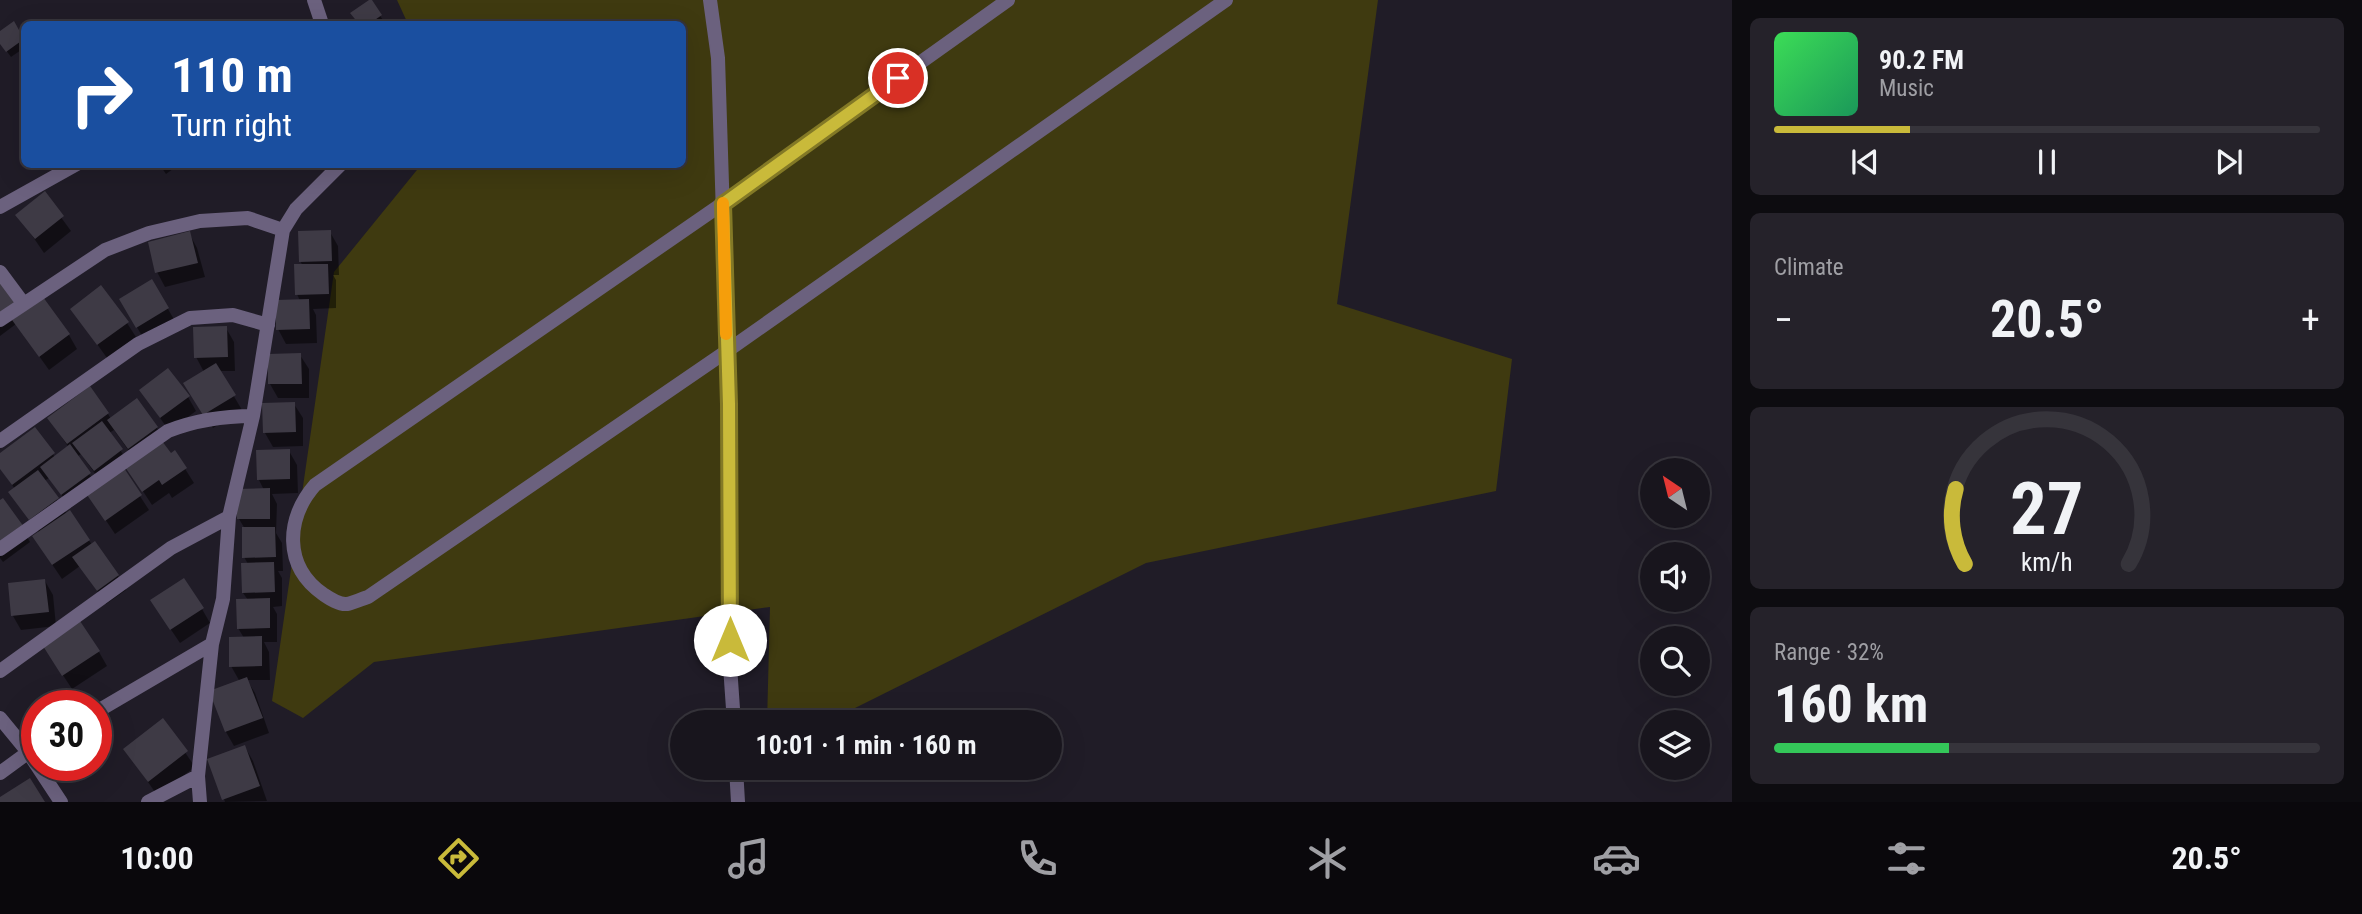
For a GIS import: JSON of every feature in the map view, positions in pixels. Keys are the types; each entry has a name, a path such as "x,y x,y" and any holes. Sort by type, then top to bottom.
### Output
{"street":[{"path":"314,0 321,21"},
{"path":"710,0 718,58 723,204 730,666 733,710"},
{"path":"1008,0 723,204 315,485 306,496 294,522 294,551 306,579 330,599 345,605 368,597 727,351 1226,0"},
{"path":"0,206 70,168"},
{"path":"200,802 198,776 212,644 223,598 229,517 253,416 283,230 296,209 337,168"},
{"path":"0,320 105,250 149,233 200,221 248,218 283,230"},
{"path":"0,272 23,303"},
{"path":"0,441 138,344 190,318 233,315 268,325"},
{"path":"0,549 168,431 191,422 223,416 253,416"},
{"path":"0,671 171,548 229,517"},
{"path":"112,703 212,644"},
{"path":"0,718 21,738"},
{"path":"0,773 21,757"},
{"path":"148,802 198,776"},
{"path":"737,780 738,802"},
{"path":"50,781 61,802"}],"shaded area":[{"path":"397,0 1378,0 1337,304 1512,359 1496,491 1146,563 851,710 767,710 770,607 374,662 303,718 272,701 334,272 419,168 686,168 686,21 407,21"}],"building":[{"path":"372,0 382,15 373,21 357,21 350,13"},
{"path":"14,21 21,34 21,41 6,52 0,44 0,31"},
{"path":"45,191 64,216 35,239 15,215"},
{"path":"331,230 332,261 299,262 298,231"},
{"path":"190,231 198,263 155,273 148,242"},
{"path":"294,264 328,264 329,294 295,295"},
{"path":"152,279 169,308 136,328 119,299"},
{"path":"0,282 16,303 0,315"},
{"path":"101,285 129,322 97,345 70,309"},
{"path":"43,297 70,334 39,357 12,320"},
{"path":"309,299 310,329 276,330 276,300"},
{"path":"227,326 228,357 194,358 193,327"},
{"path":"301,353 302,384 268,384 268,354"},
{"path":"216,363 236,395 203,415 183,383"},
{"path":"168,368 190,396 160,418 139,390"},
{"path":"90,386 109,413 67,444 47,418"},
{"path":"137,398 158,427 128,449 107,420"},
{"path":"295,402 296,432 263,433 262,403"},
{"path":"102,421 123,449 94,471 72,443"},
{"path":"35,427 55,453 12,485 0,469 0,453"},
{"path":"162,441 171,453 175,450 187,468 162,485 159,480 142,492 125,467"},
{"path":"70,444 91,473 61,495 40,467"},
{"path":"290,449 290,479 257,480 256,450"},
{"path":"122,465 142,495 105,521 85,492"},
{"path":"38,470 59,498 29,520 8,492"},
{"path":"270,488 270,519 237,519 236,489"},
{"path":"3,498 24,527 0,544 0,500"},
{"path":"70,510 90,540 52,565 32,536"},
{"path":"242,527 275,527 276,557 242,558"},
{"path":"95,541 119,575 97,591 72,557"},
{"path":"274,562 275,592 242,593 241,563"},
{"path":"184,578 204,608 170,630 150,600"},
{"path":"45,579 49,612 11,616 8,583"},
{"path":"270,598 270,628 237,629 236,599"},
{"path":"80,621 100,651 62,676 43,646"},
{"path":"262,636 262,666 229,667 229,637"},
{"path":"247,677 263,718 225,732 209,691"},
{"path":"163,718 188,751 148,782 123,749"},
{"path":"245,745 260,786 222,800 207,759"},
{"path":"25,781 32,781 45,802 0,802 0,797"}],"slow traffic":[{"path":"723,203 726,334"}],"route":[{"path":"730,640 729,404 723,204 898,78"}]}
